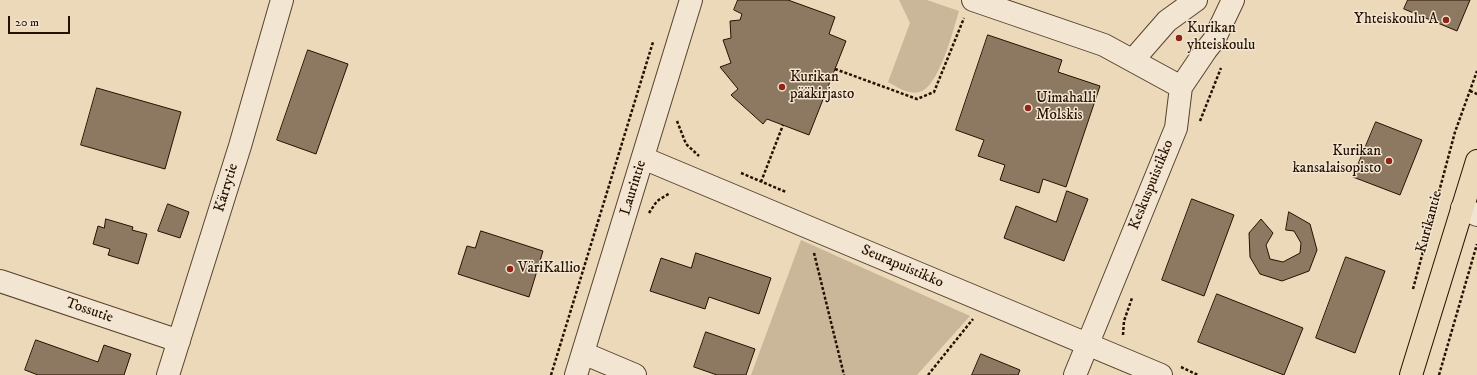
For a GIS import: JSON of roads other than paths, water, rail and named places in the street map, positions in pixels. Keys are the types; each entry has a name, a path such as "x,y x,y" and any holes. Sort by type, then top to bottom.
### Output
{"main road":[{"name":"Kurikantie","path":"1411,375 1470,212 1477,161"}],"street":[{"name":"Kärrytie","path":"168,375 240,146 282,0"},
{"name":"Laurintie","path":"576,375 691,0"},
{"path":"1133,60 1167,20 1196,0"},
{"name":"Keskuspuistikko","path":"1075,375 1176,128 1181,87 1214,40 1233,0"},
{"path":"978,2 1104,45 1181,87"},
{"name":"Seurapuistikko","path":"643,158 1161,375"},
{"name":"Tossutie","path":"0,281 179,341"},
{"path":"583,353 635,375"}],"place":[{"name":"Yhteiskoulu A","path":"1446,20"},
{"name":"Kurikan yhteiskoulu","path":"1179,38"},
{"name":"Kurikan pääkirjasto","path":"782,87"},
{"name":"Uimahalli Molskis","path":"1028,108"},
{"name":"Kurikan kansalaisopisto","path":"1389,161"},
{"name":"VäriKallio","path":"510,269"}]}
